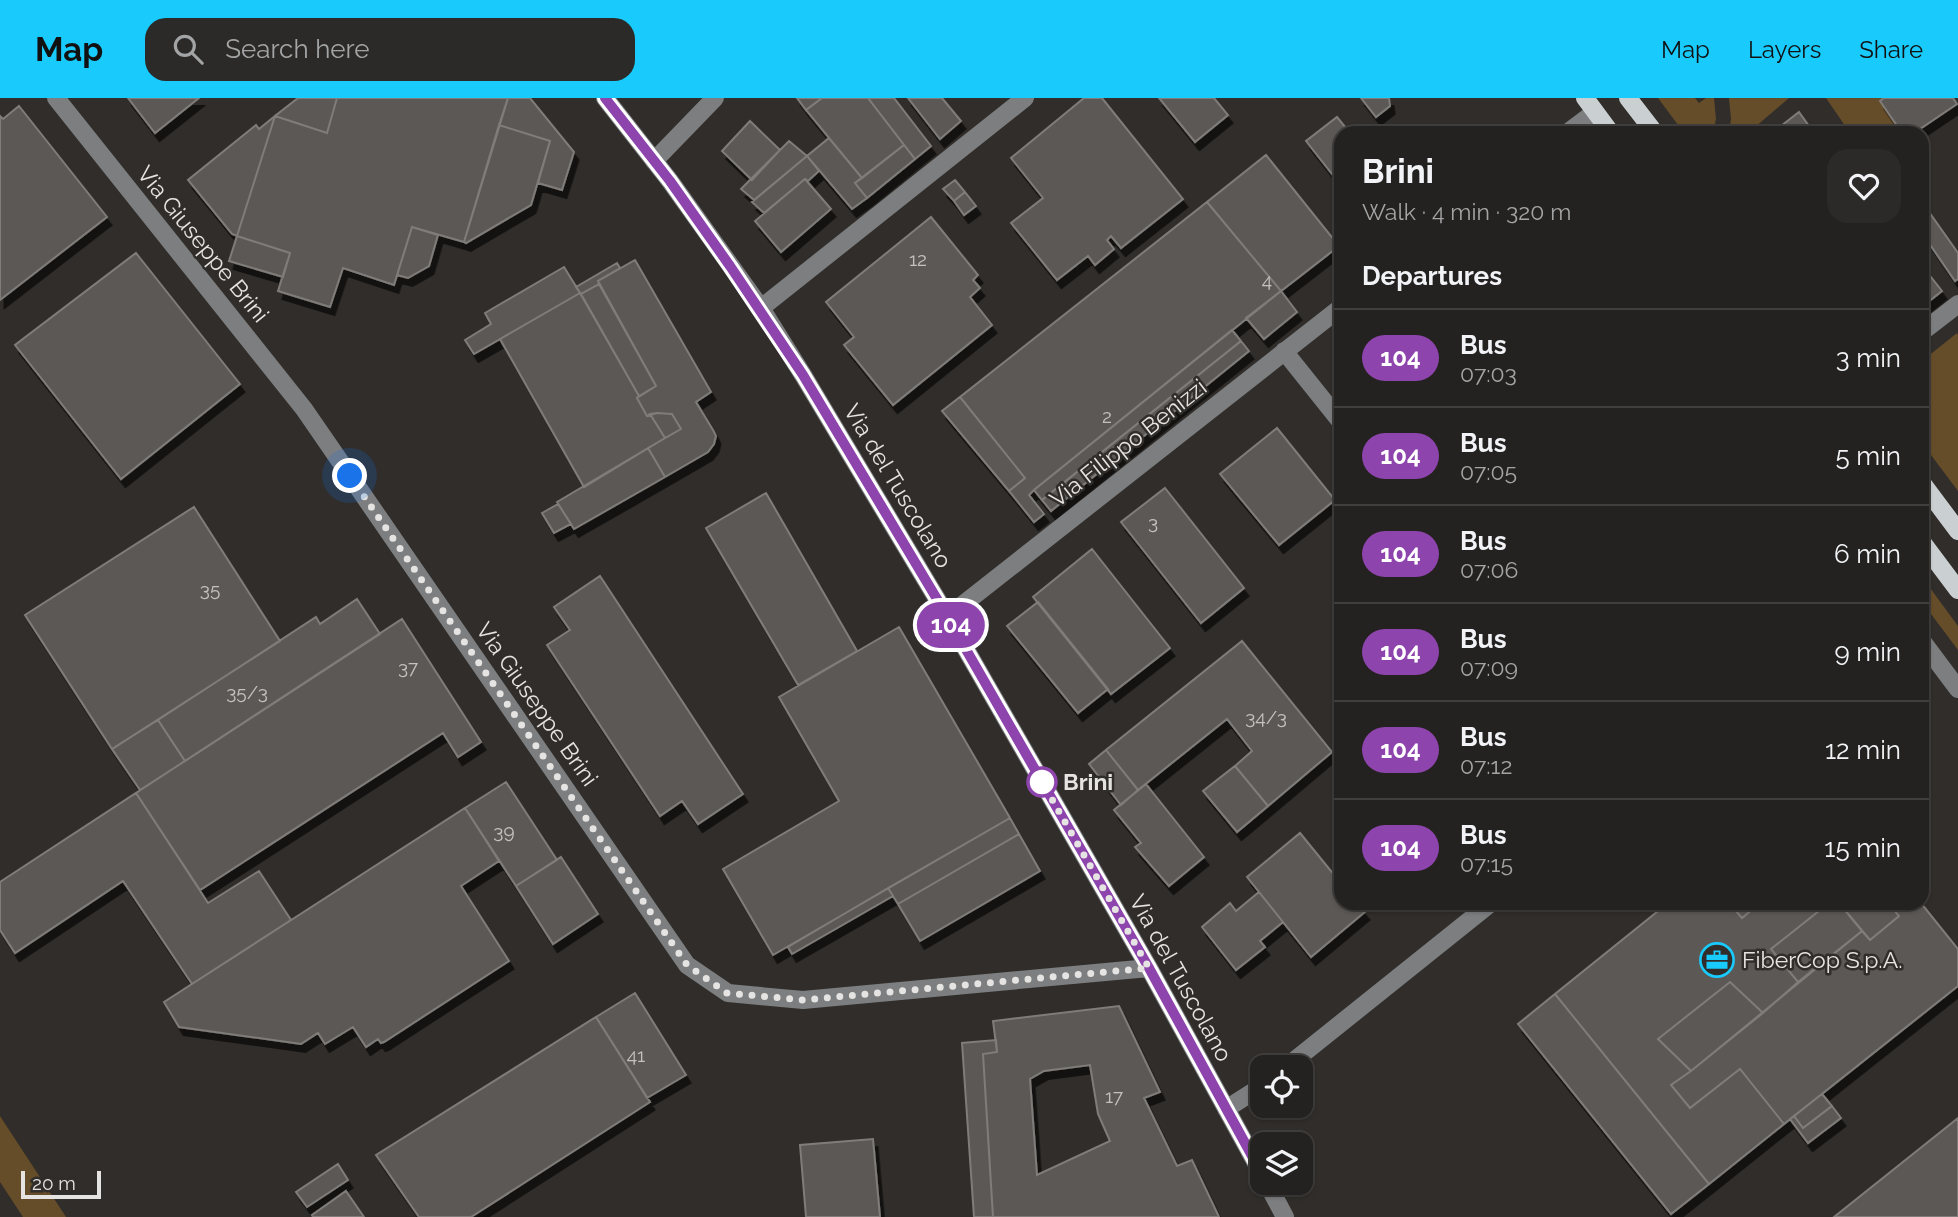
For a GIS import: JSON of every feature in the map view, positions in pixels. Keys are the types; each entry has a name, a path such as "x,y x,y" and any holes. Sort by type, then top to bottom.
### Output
{"main road":[{"path":"1628,98 1650,126"},
{"path":"1590,105 1606,126"},
{"path":"1929,492 1958,531"},
{"path":"1929,551 1958,590"}],"street":[{"name":"Via Giuseppe Brini","path":"56,98 304,409 687,965 727,993 803,1000 1149,968"},
{"name":"Via del Tuscolano","path":"605,98 761,308 803,375 947,617 1149,968 1250,1153"},
{"path":"654,161 715,98"},
{"path":"761,308 1025,98"},
{"path":"1573,126 1590,105"},
{"path":"1929,327 1958,304"},
{"name":"Via Filippo Benizzi","path":"947,617 1334,313"},
{"path":"1284,351 1334,414"},
{"path":"1929,650 1958,689"},
{"path":"1301,1055 1482,910"},
{"path":"1226,1110 1250,1094"},
{"path":"1273,1195 1285,1217"}],"shaded area":[{"path":"1658,98 1695,98 1699,103 1706,98 1714,98 1714,126 1679,126"},
{"path":"1729,98 1789,98 1756,126 1730,126"},
{"path":"1826,98 1884,98 1880,101 1897,126 1845,126"},
{"path":"1957,333 1958,491 1929,452 1929,355"},
{"path":"1929,587 1958,626 1958,650 1929,611"},
{"path":"0,1116 66,1217 23,1217 0,1182"}],"building":[{"path":"128,98 199,98 155,133"},
{"path":"298,98 337,98 327,133 275,116"},
{"path":"337,98 508,98 464,242 412,227 394,285 343,268 330,307 278,291 290,253 237,236 275,116 327,133"},
{"path":"508,98 530,98 574,152 562,190 538,183 550,141 499,125"},
{"path":"797,98 822,98 806,110"},
{"path":"822,98 868,98 904,145 862,178 806,110"},
{"path":"868,98 894,98 931,146 915,159"},
{"path":"908,98 942,98 961,121 940,139"},
{"path":"1084,98 1102,98 1183,199 1121,248 1111,236 1107,240 1114,249 1095,265 1088,256 1057,280 1011,223 1043,198 1011,158"},
{"path":"1159,98 1214,98 1228,115 1195,142"},
{"path":"1361,98 1389,98 1390,106 1376,117"},
{"path":"1884,98 1953,98 1957,104 1924,126 1897,126 1880,101"},
{"path":"19,106 107,217 0,300 0,116 3,119"},
{"path":"1799,112 1809,126 1781,126"},
{"path":"275,116 237,236 232,234 188,180 256,125 259,129"},
{"path":"1337,117 1344,126 1334,126 1334,176 1306,141"},
{"path":"750,121 780,150 752,180 722,151"},
{"path":"499,125 550,141 531,205 466,243 464,242"},
{"path":"829,138 862,178 855,183 867,198 852,209 807,156"},
{"path":"789,141 807,156 754,200 741,189"},
{"path":"904,145 915,159 867,198 855,183"},
{"path":"1266,155 1334,240 1334,250 1281,291 1207,202"},
{"path":"807,156 819,171 808,181 805,179 764,213 752,202"},
{"path":"805,179 831,209 781,252 755,221"},
{"path":"955,180 965,192 954,201 943,189"},
{"path":"965,192 976,206 964,215 954,201"},
{"path":"1207,202 1281,291 1034,490 1029,495 1044,514 1034,522 1009,491 1025,478 960,397"},
{"path":"1929,212 1958,253 1958,279 1955,281 1929,243"},
{"path":"931,217 978,275 973,280 980,288 970,297 992,325 893,405 844,345 854,337 826,302"},
{"path":"412,227 438,235 429,266 408,278 397,275"},
{"path":"237,236 290,253 283,277 229,261"},
{"path":"136,253 240,384 121,479 15,345"},
{"path":"635,260 711,392 696,402 716,436 714,444 708,452 665,477 648,448 681,429 672,414 657,413 647,416 637,398 656,386 598,281"},
{"path":"617,263 620,268 598,281 599,284 581,294 576,287"},
{"path":"564,267 580,293 474,354 465,340 491,324 485,313"},
{"path":"1931,277 1942,291 1929,301"},
{"path":"599,284 656,386 639,396 581,294"},
{"path":"1281,291 1297,312 1264,339 1246,318"},
{"path":"580,293 639,396 637,398 647,416 650,414 665,438 584,487 500,339"},
{"path":"1232,330 1241,341 1042,500 1034,490"},
{"path":"1241,341 1249,351 1051,511 1042,500"},
{"path":"960,397 1025,478 1009,491 942,411"},
{"path":"650,414 672,414 681,429 665,438"},
{"path":"1277,428 1334,501 1279,545 1220,474"},
{"path":"648,448 665,477 574,529 557,502"},
{"path":"1165,488 1244,588 1201,623 1121,522"},
{"path":"766,493 857,651 798,685 706,528"},
{"path":"558,504 571,524 554,533 542,513"},
{"path":"194,507 280,641 112,749 25,615"},
{"path":"1092,549 1170,648 1111,694 1033,597"},
{"path":"600,576 743,794 698,824 682,801 660,816 547,645 570,630 554,607"},
{"path":"357,599 380,634 185,761 158,720 316,617 320,624"},
{"path":"1038,602 1108,689 1078,713 1007,626"},
{"path":"402,619 481,742 458,757 443,733 200,890 136,793"},
{"path":"899,627 1010,818 773,955 723,869 839,801 779,697"},
{"path":"1242,641 1332,752 1268,806 1235,766 1252,751 1227,719 1138,790 1106,750"},
{"path":"158,720 185,761 140,790 112,749"},
{"path":"1106,750 1138,790 1121,805 1089,764"},
{"path":"1235,766 1268,806 1237,832 1203,791"},
{"path":"506,782 557,860 516,886 465,808"},
{"path":"1146,784 1204,857 1169,886 1135,847 1141,843 1114,810"},
{"path":"136,793 208,903 259,871 291,920 192,984 123,881 15,953 0,930 0,882"},
{"path":"465,808 499,861 461,886 509,961 384,1042 381,1043 378,1039 366,1047 353,1027 325,1044 318,1033 301,1044 179,1027 164,1002"},
{"path":"1010,818 1019,834 898,904 888,888"},
{"path":"1300,833 1334,875 1334,910 1365,912 1311,957 1247,877"},
{"path":"1019,834 1040,871 920,941 898,904"},
{"path":"561,857 598,914 553,944 516,886"},
{"path":"888,888 893,896 792,954 788,947"},
{"path":"1259,892 1283,922 1260,941 1265,947 1236,970 1202,927 1230,903 1236,911"},
{"path":"1659,910 1735,910 1742,918 1752,910 1820,910 1771,949 1798,982 1763,1013 1730,982 1658,1039 1691,1071 1671,1085 1690,1108 1740,1069 1784,1124 1709,1184 1555,994"},
{"path":"1735,910 1752,910 1742,918"},
{"path":"1820,910 1845,910 1862,931 1798,982 1771,949"},
{"path":"1845,910 1894,910 1899,916 1870,940"},
{"path":"1894,910 1927,910 1958,949 1958,986 1784,1124 1740,1069 1690,1108 1671,1085 1862,931 1870,940 1899,916"},
{"path":"1730,982 1763,1013 1691,1071 1658,1039"},
{"path":"635,993 686,1075 647,1098 596,1017"},
{"path":"1555,994 1709,1184 1671,1214 1518,1024"},
{"path":"1119,1006 1160,1092 1144,1098 1177,1166 1192,1160 1219,1217 993,1217 983,1054 997,1052 993,1021","holes":["1090,1065 1098,1114 1110,1141 1037,1175 1030,1079 1044,1071"]},
{"path":"596,1017 650,1102 471,1217 419,1217 376,1155"},
{"path":"996,1040 997,1052 983,1054 993,1217 974,1217 962,1043"},
{"path":"1822,1094 1832,1106 1803,1128 1794,1116"},
{"path":"1832,1106 1841,1118 1808,1143 1790,1119 1794,1116 1803,1128"},
{"path":"1958,1118 1958,1217 1834,1217"},
{"path":"873,1139 880,1217 806,1217 800,1145"},
{"path":"338,1164 348,1180 307,1207 296,1192"},
{"path":"346,1191 364,1217 313,1217 312,1215"}],"bus line":[{"name":"104","path":"605,98 670,181 761,308 803,375 937,599 1149,968 1250,1152"}],"place":[{"name":"Brini","path":"1042,782"},
{"name":"FiberCop S.p.A.","path":"1717,960"}],"route":[{"path":"350,476 687,965 727,993 803,1000 1149,968 1042,782"}]}
